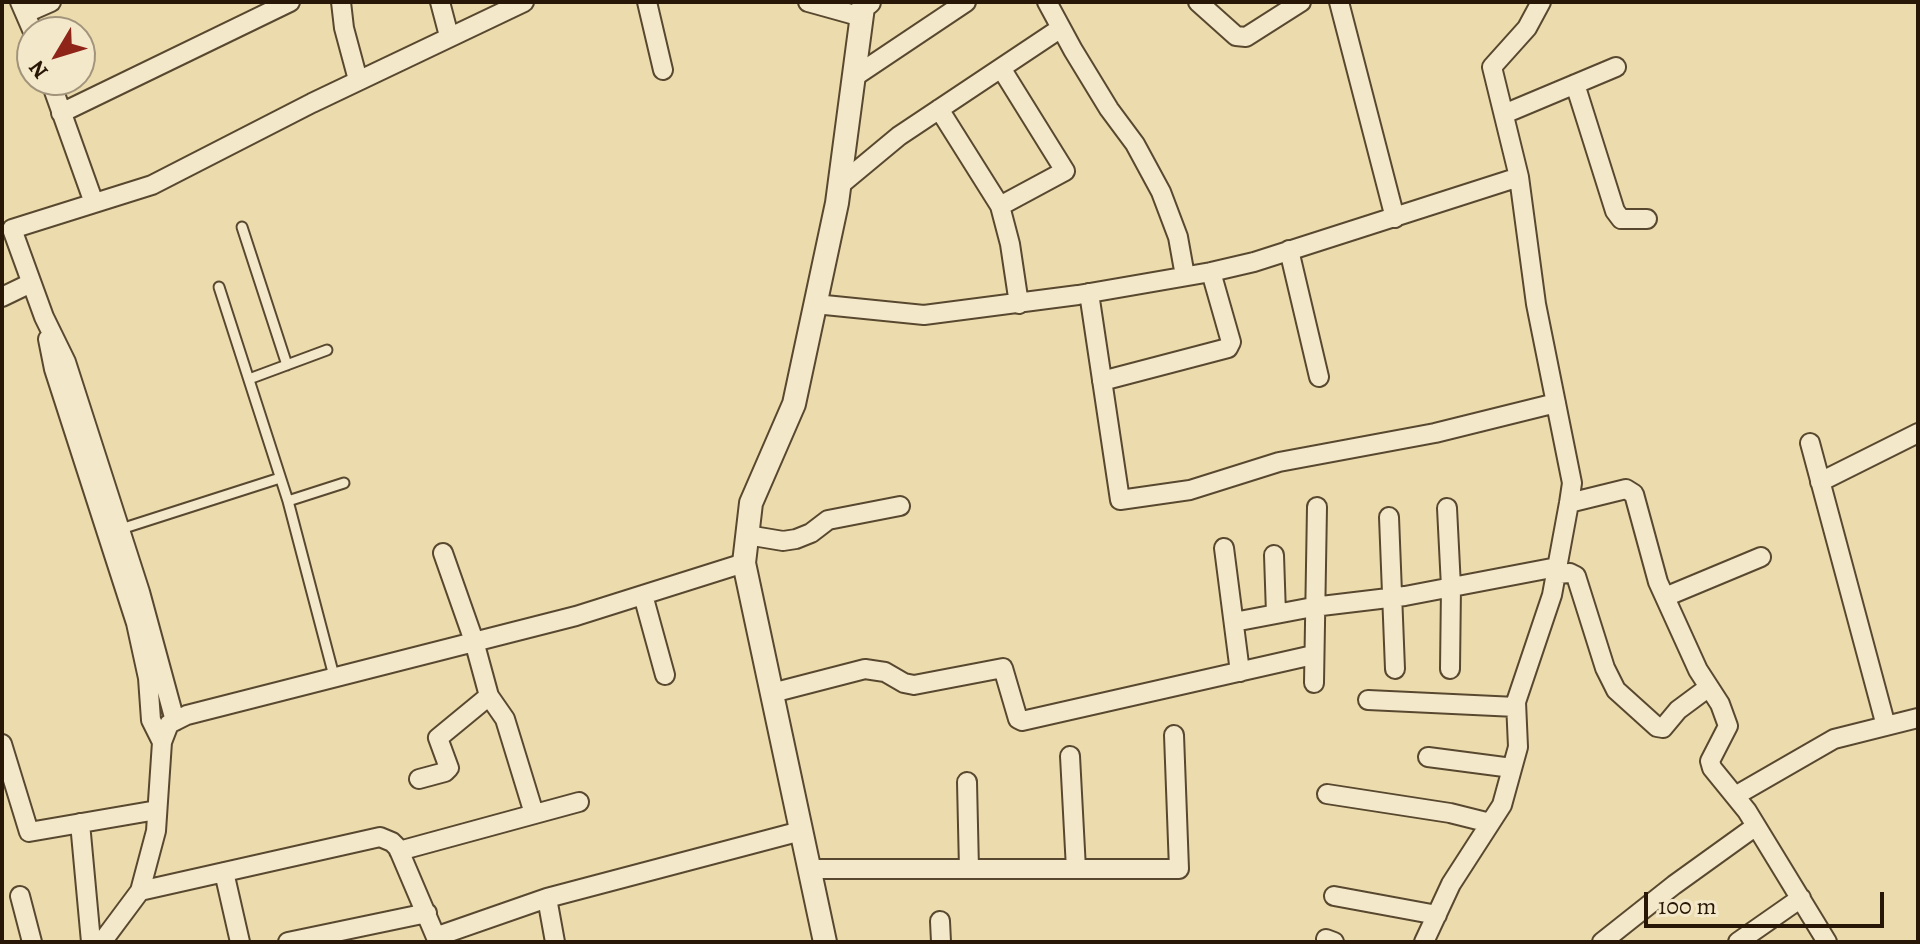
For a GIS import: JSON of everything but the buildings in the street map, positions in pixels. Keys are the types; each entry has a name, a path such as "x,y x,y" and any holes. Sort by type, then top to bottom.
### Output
{"street":[{"path":"23,8 51,2"},
{"path":"61,113 290,2"},
{"path":"341,2 344,28 358,80"},
{"path":"440,2 449,36"},
{"path":"175,721 121,529 66,362 7,231 152,185 358,80 524,2"},
{"path":"647,2 663,70"},
{"path":"808,2 864,7 840,185 794,404 751,503 744,563 825,942"},
{"path":"854,77 966,2"},
{"path":"1198,2 1236,36 1246,37 1301,2"},
{"path":"1339,2 1395,218"},
{"path":"1424,942 1451,884 1502,805 1518,747 1516,707 1552,595 1572,483 1536,304 1519,177 1492,67 1527,28 1541,2"},
{"path":"840,185 899,136 1001,68 1056,11 1109,109 1135,144 1161,192 1178,237 1185,276"},
{"path":"1504,114 1616,67"},
{"path":"1000,206 1065,171 1001,68"},
{"path":"1575,84 1615,211 1621,219 1647,219"},
{"path":"55,96 94,203"},
{"path":"939,109 1000,206 1010,244 1019,304"},
{"path":"815,304 924,315 1019,304 1211,272 1254,262 1519,177"},
{"path":"1289,250 1319,377"},
{"path":"1102,381 1228,348 1231,342 1211,272"},
{"path":"2,297 31,283"},
{"path":"1089,293 1120,500 1190,490 1279,462 1435,433 1556,403"},
{"path":"44,317 54,369 136,623 148,678 151,720 162,742"},
{"path":"1820,482 1918,433"},
{"path":"1810,443 1886,726"},
{"path":"1569,503 1626,489 1634,494 1650,556 1665,597 1698,670 1720,704 1728,726 1710,761 1712,768 1756,826 1827,942"},
{"path":"747,535 783,541 796,539 811,533 828,520 900,506"},
{"path":"1314,683 1317,507"},
{"path":"1447,508 1451,587 1450,669"},
{"path":"1389,517 1395,669"},
{"path":"1224,548 1240,672"},
{"path":"443,553 474,641 489,696 505,719 532,807"},
{"path":"1274,555 1276,614"},
{"path":"1665,597 1761,557"},
{"path":"102,942 140,891 156,831 162,742 169,724 187,715 576,616 744,563"},
{"path":"1234,622 1556,570 1576,576 1605,668 1616,690 1657,727 1663,728 1678,710 1709,687"},
{"path":"643,595 665,675"},
{"path":"772,693 865,669 885,672 914,685 1003,668 1018,719 1022,721 1313,655"},
{"path":"419,779 449,768 438,738 489,696"},
{"path":"1368,700 1516,707"},
{"path":"1735,796 1834,739 1918,718"},
{"path":"809,869 1179,869 1174,735"},
{"path":"2,744 29,832 157,810"},
{"path":"1070,756 1076,869"},
{"path":"1428,757 1512,768"},
{"path":"967,782 969,869"},
{"path":"1327,794 1450,813 1490,823"},
{"path":"399,851 579,802"},
{"path":"80,823 91,942"},
{"path":"1602,942 1756,826"},
{"path":"140,891 380,837 392,842 399,851 438,939 547,898 801,831"},
{"path":"224,872 240,942"},
{"path":"20,896 32,942"},
{"path":"1334,896 1437,915"},
{"path":"547,898 555,942"},
{"path":"1738,942 1801,898"},
{"path":"288,942 427,913"},
{"path":"940,921 941,942"}],"lane":[{"path":"242,227 287,365"},
{"path":"219,287 288,501 334,676"},
{"path":"249,379 327,350"},
{"path":"121,529 280,478"},
{"path":"288,501 344,483"}]}
